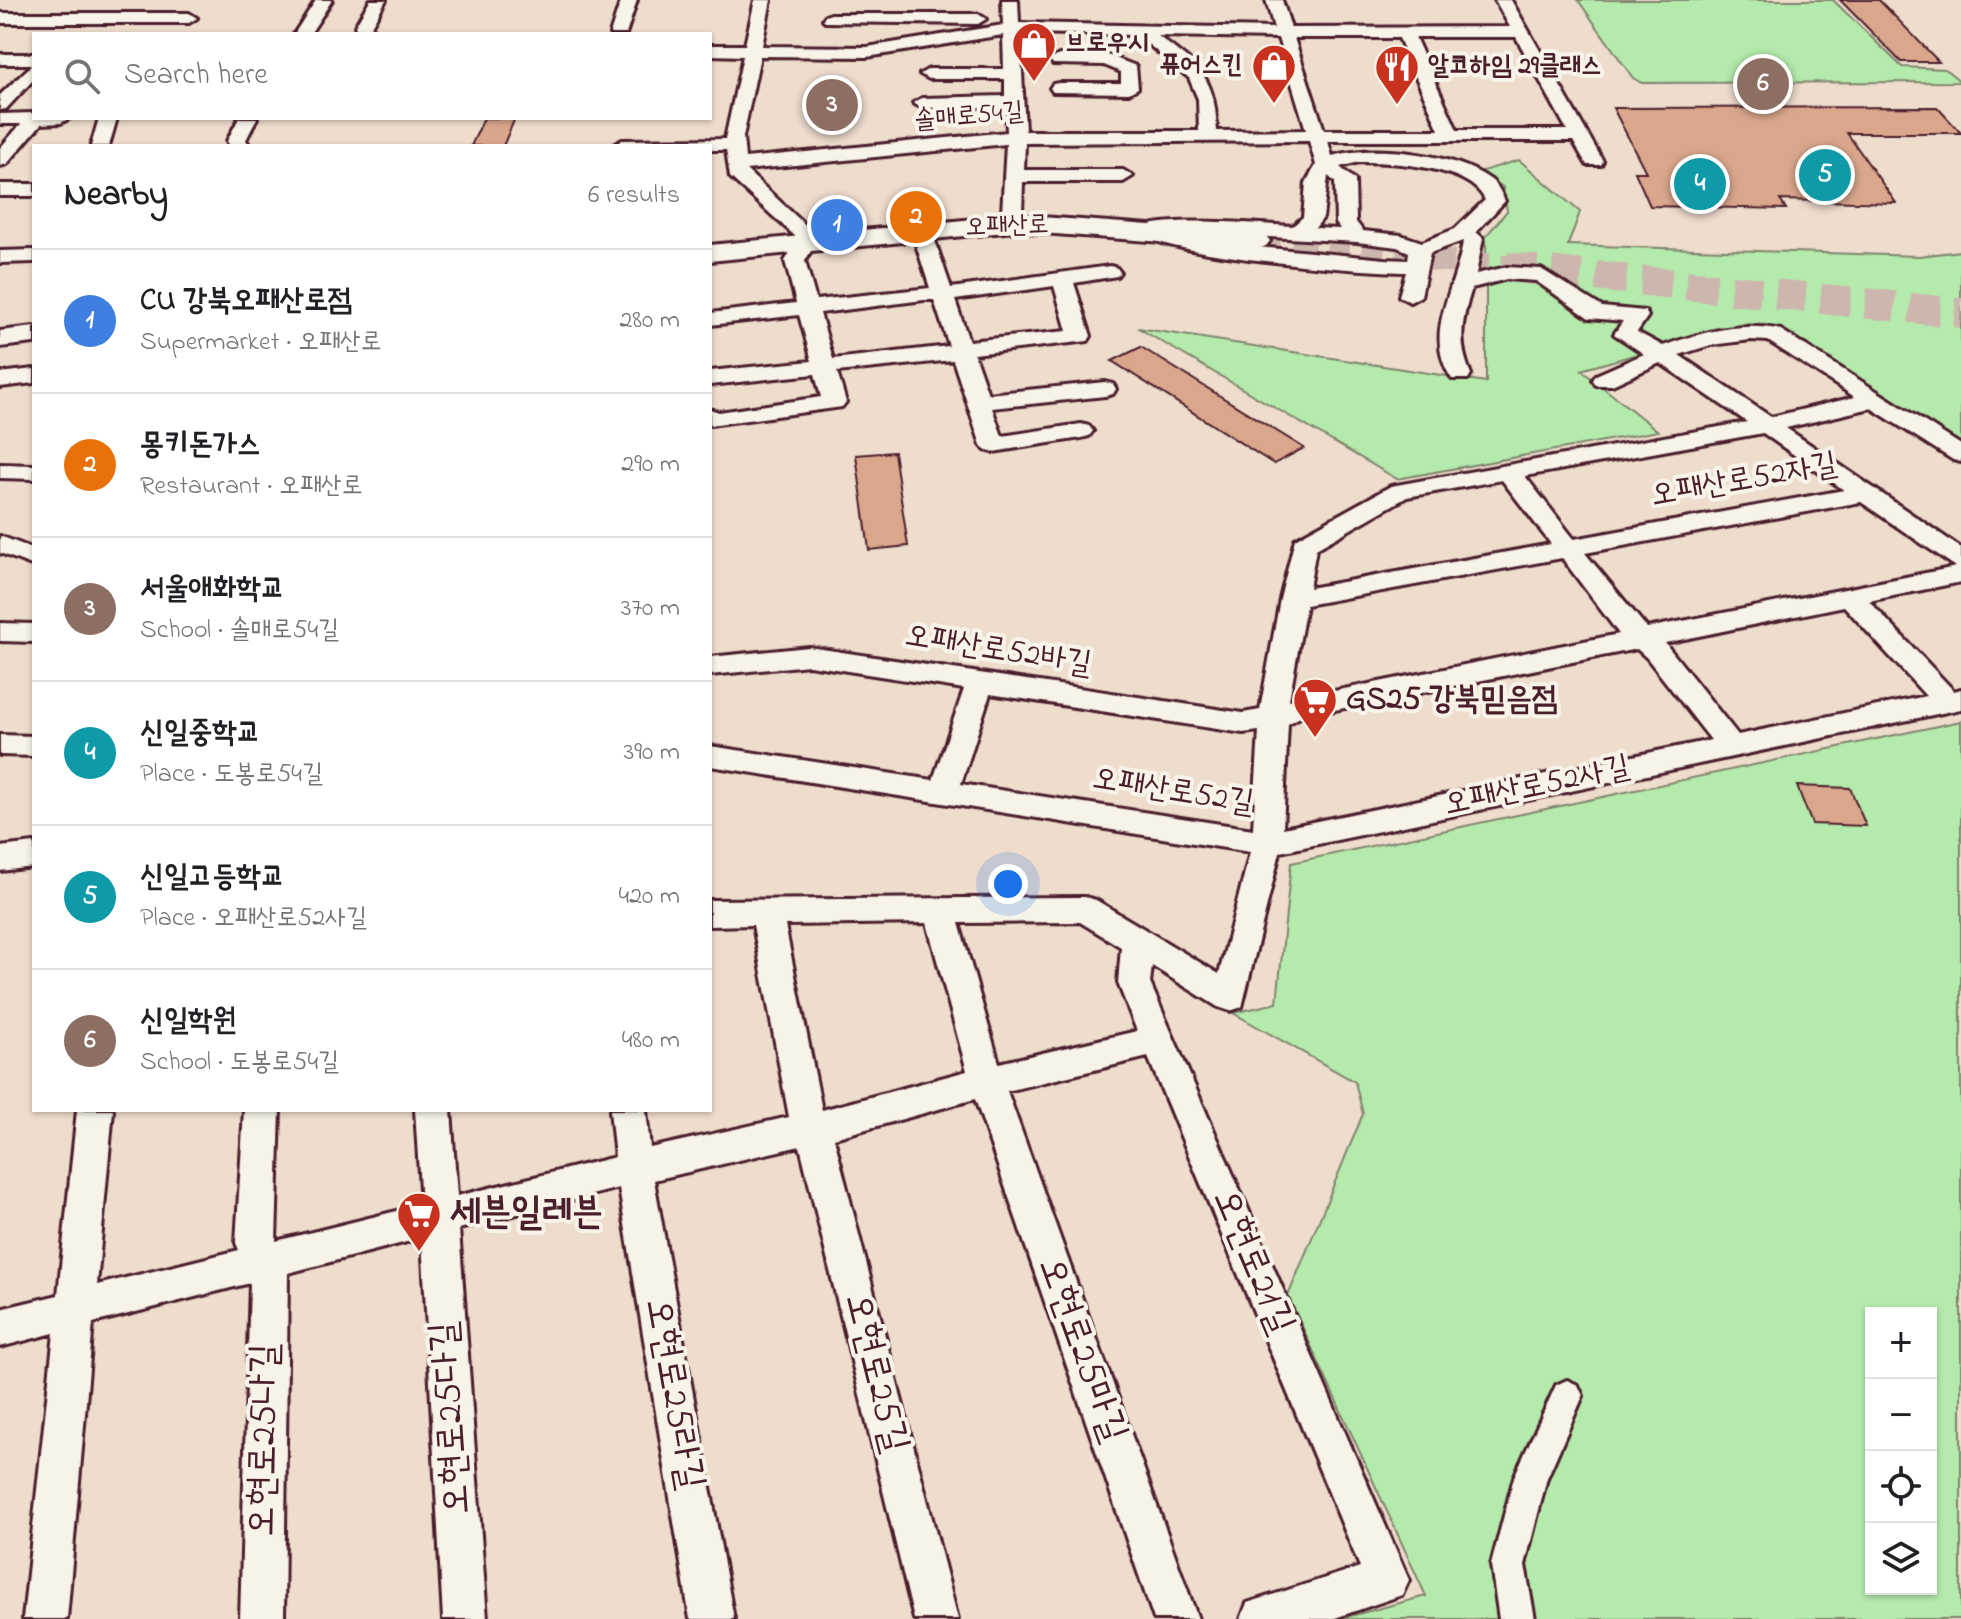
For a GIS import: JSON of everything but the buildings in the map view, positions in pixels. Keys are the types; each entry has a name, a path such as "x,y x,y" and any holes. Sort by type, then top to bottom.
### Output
{"street":[{"path":"74,27 101,0"},
{"path":"175,0 194,13"},
{"path":"303,32 324,0"},
{"path":"363,26 378,0"},
{"path":"619,32 629,0"},
{"path":"712,417 716,419 834,402 795,261 805,244 805,234 737,173 734,144 763,0"},
{"path":"825,51 834,0"},
{"path":"1274,0 1326,165 1345,180 1346,223 1357,236"},
{"path":"1503,0 1594,161"},
{"path":"0,30 74,27 194,13"},
{"path":"178,32 194,13"},
{"path":"712,50 867,52 1011,16"},
{"path":"831,19 1011,16 1059,29 1285,33 1521,32"},
{"path":"1011,16 1014,74 1032,94"},
{"path":"0,18 74,27"},
{"path":"1015,223 1012,213 1016,137 1032,94 1059,60 1059,29"},
{"path":"1142,31 1197,76 1207,99 1208,136"},
{"path":"1405,33 1450,135"},
{"path":"0,59 32,59"},
{"path":"922,103 1129,88 1130,70 1107,60 1059,60"},
{"path":"0,79 29,74"},
{"path":"0,105 29,74"},
{"path":"929,74 1014,74"},
{"path":"0,119 32,119"},
{"path":"0,160 34,120"},
{"path":"101,144 107,120"},
{"path":"239,144 236,141 247,120"},
{"name":"솔매로54길","path":"736,165 1016,137 1578,135"},
{"path":"712,144 734,144"},
{"path":"1147,231 1172,243 1304,256 1372,267 1419,257 1452,241 1495,201 1489,187 1466,173 1436,162 1349,157 1326,165 1315,181 1313,218 1298,233"},
{"path":"1014,176 1123,176"},
{"path":"0,190 32,190"},
{"name":"오패산로","path":"712,253 1015,223 1257,241"},
{"path":"1147,231 1200,227 1357,236 1401,241 1419,257"},
{"path":"922,232 993,445 1081,431"},
{"path":"1460,374 1449,344 1461,284 1473,252 1473,238 1461,234"},
{"path":"0,257 32,256"},
{"path":"1410,296 1419,257"},
{"path":"712,319 1110,272"},
{"path":"1461,284 1507,273 1541,275 1597,313 1637,316 1625,334 1680,365 1866,494"},
{"path":"712,378 949,354 961,349 1080,336 1062,279"},
{"path":"1604,380 1704,340 1753,332 1773,335 1961,455"},
{"path":"0,339 32,335"},
{"path":"0,380 32,376"},
{"path":"979,402 1105,389"},
{"name":"오패산로52길","path":"712,756 1267,843 1275,694 1304,545 1400,491 1768,425 1874,400"},
{"path":"0,471 32,472"},
{"path":"1508,471 1630,629 1657,651 1732,747"},
{"name":"오패산로52자길","path":"1293,599 1866,494 1961,560"},
{"path":"0,544 32,557"},
{"path":"1275,718 1293,709 1961,574"},
{"path":"1850,597 1954,701"},
{"path":"0,632 32,633"},
{"name":"오패산로52바길","path":"712,666 809,656 1243,723 1275,718"},
{"path":"944,792 980,683"},
{"name":"오패산로52사길","path":"1267,843 1954,701"},
{"path":"0,745 32,746"},
{"path":"712,913 1085,909 1230,997 1267,843"},
{"path":"0,859 32,855"},
{"name":"오현로25마길","path":"939,910 986,1081 1176,1619"},
{"name":"오현로25길","path":"766,911 805,1113 812,1128 936,1619"},
{"name":"오현로21길","path":"1138,941 1134,983 1387,1580 1263,1619"},
{"path":"0,1328 1158,1040"},
{"path":"45,1619 95,1112"},
{"name":"오현로25나길","path":"262,1112 255,1243 269,1262 262,1619"},
{"name":"오현로25다길","path":"433,1112 465,1619"},
{"name":"오현로25라길","path":"628,1112 634,1168 712,1619"},
{"path":"1517,1619 1508,1565 1531,1477 1567,1396"}],"green space":[{"path":"1578,0 1833,0 1902,67 1945,69 1961,82 1642,83 1633,78"},
{"path":"1519,160 1580,212 1568,245 1919,256 1961,251 1961,448 1767,325 1743,324 1581,370 1658,431 1397,479 1138,328 1486,382 1486,236 1507,211 1503,187 1479,172"},
{"path":"1961,721 1961,1619 1339,1619 1426,1596 1288,1296 1363,1114 1355,1082 1233,1013 1277,1003 1291,863"}],"tunnel":[{"path":"1257,241 1527,269"},
{"path":"1507,267 1961,313"}],"place":[{"name":"브로우시","path":"1034,83"},
{"name":"신일학원","path":"1763,84"},
{"name":"서울애화학교","path":"832,105"},
{"name":"퓨어스킨","path":"1274,105"},
{"name":"알코하임 29클래스","path":"1397,106"},
{"name":"신일고등학교","path":"1825,175"},
{"name":"신일중학교","path":"1700,184"},
{"name":"몽키돈가스","path":"916,217"},
{"name":"CU 강북오패산로점","path":"837,225"},
{"name":"GS25 강북믿음점","path":"1315,739"},
{"name":"세븐일레븐","path":"419,1253"}]}
